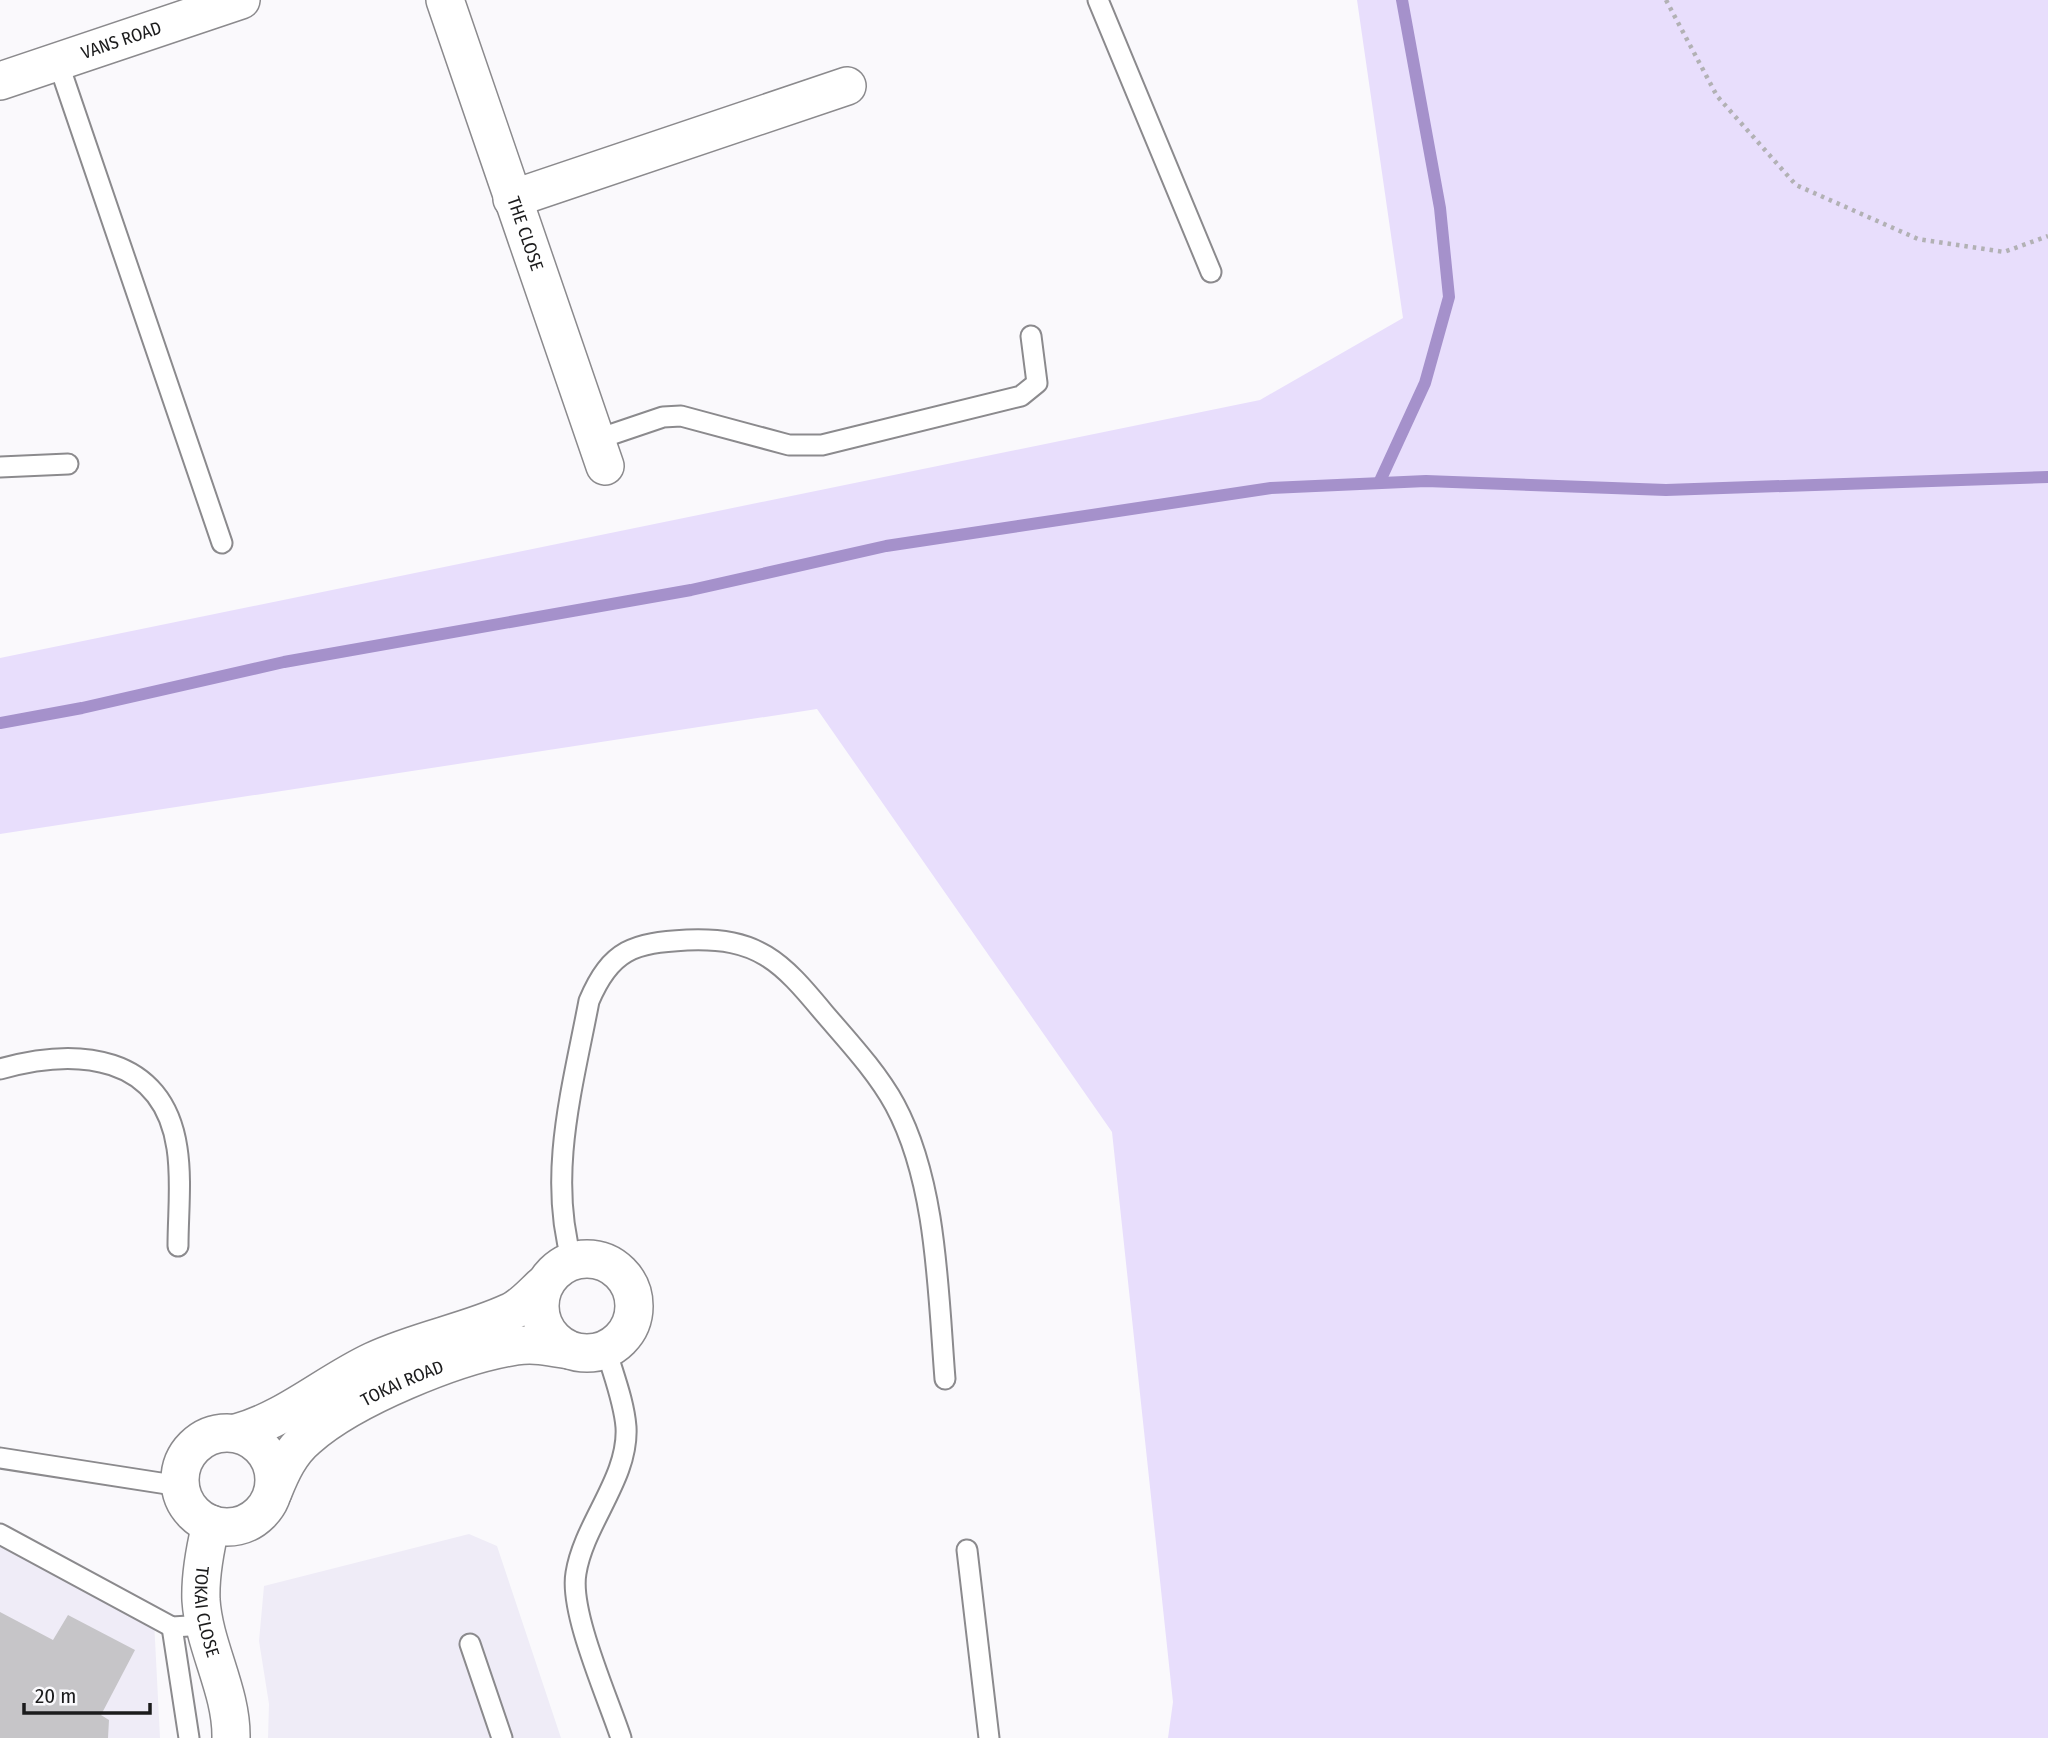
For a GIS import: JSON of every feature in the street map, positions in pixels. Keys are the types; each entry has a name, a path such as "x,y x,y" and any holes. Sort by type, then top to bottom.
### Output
{"street":[{"name":"VANS ROAD","path":"0,81 241,0"},
{"name":"THE CLOSE","path":"445,0 600,453"},
{"path":"512,200 847,86"},
{"path":"597,1259 612,1265 624,1275 632,1289 632,1319 625,1334 606,1349 584,1353 569,1350 556,1343 540,1316 543,1284 553,1272 572,1261 597,1259"},
{"name":"TOKAI ROAD","path":"236,1433 257,1427 285,1413 371,1362 426,1338 513,1311 543,1284"},
{"name":"TOKAI ROAD","path":"273,1492 284,1466 306,1439 338,1416 382,1393 438,1370 517,1346 540,1345 569,1350"},
{"path":"236,1433 250,1438 262,1448 271,1461 275,1476 273,1492 256,1518 241,1525 226,1527 211,1524 190,1509 180,1486 180,1472 185,1457 194,1446 214,1435 236,1433"},
{"name":"TOKAI CLOSE","path":"211,1524 202,1561 201,1601 189,1626 224,1692 231,1738"}],"lane":[{"path":"1098,0 1210,272"},
{"path":"58,62 222,543"},
{"path":"600,453 663,417 681,416 789,444 835,442 1021,396 1031,391 1038,376 1031,336"},
{"path":"0,467 68,464"},
{"path":"572,1261 564,1235 561,1189 564,1138 589,1001 596,984 610,963 630,948 647,942 720,939 741,943 766,955 796,979 847,1040 894,1103 910,1137 926,1195 945,1379"},
{"path":"0,1069 75,1056 109,1063 141,1079 166,1107 177,1147 178,1246"},
{"path":"606,1349 623,1410 624,1447 582,1547 575,1575 576,1597 586,1637 621,1738"},
{"path":"0,1458 180,1486"},
{"path":"0,1534 189,1626 189,1738"},
{"path":"967,1550 989,1738"},
{"path":"470,1644 502,1738"}],"path":[{"path":"1666,0 1717,96 1796,185 1918,239 2004,252 2048,236"}],"shaded area":[{"path":"1357,0 2048,0 2048,1738 1168,1738 1173,1702 1112,1132 817,709 0,834 0,658 1260,400 1403,318"},
{"path":"0,1534 154,1620 160,1738 0,1738"},
{"path":"469,1534 497,1546 561,1738 268,1738 269,1704 259,1641 264,1586"}],"building":[{"path":"0,1612 53,1640 68,1615 135,1650 101,1715 109,1720 108,1738 0,1738"}],"waterway":[{"path":"1379,483 1425,383 1449,297 1440,208 1402,0"},
{"path":"0,723 82,708 284,662 691,590 886,546 1271,488 1426,481 1666,490 2048,477"}]}
